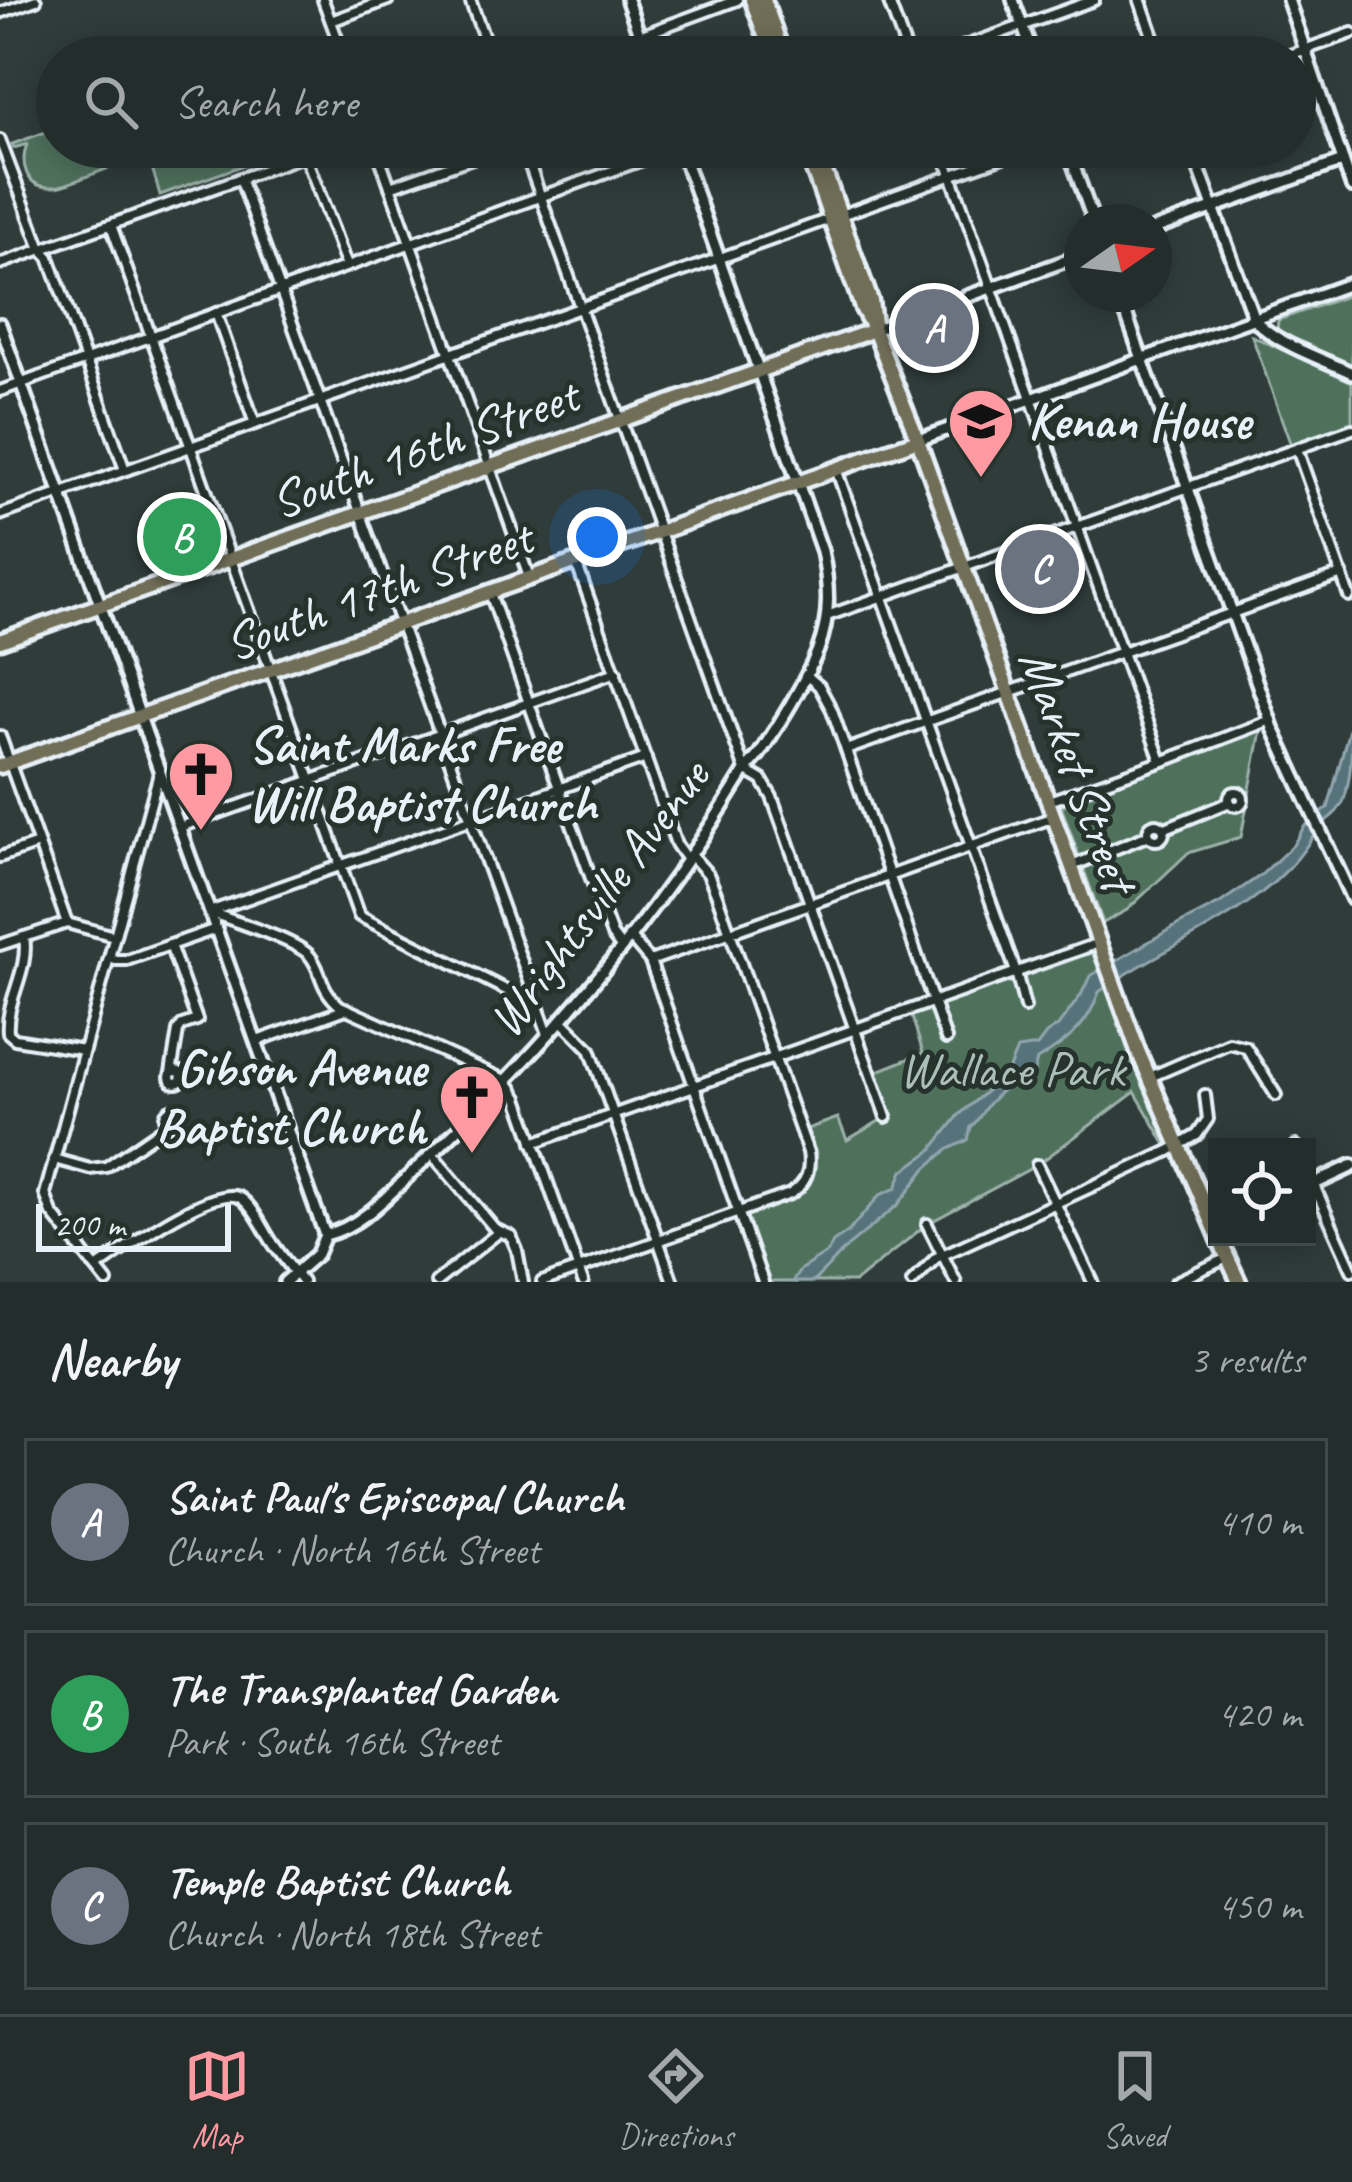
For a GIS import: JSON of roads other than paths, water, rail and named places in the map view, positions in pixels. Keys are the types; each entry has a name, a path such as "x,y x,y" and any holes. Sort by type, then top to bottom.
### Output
{"main road":[{"path":"752,0 765,36"},
{"path":"764,0 777,36"},
{"name":"Market Street","path":"814,168 871,301 874,330 1148,1078 1208,1214"},
{"name":"Market Street","path":"823,168 836,217"},
{"name":"South 16th Street","path":"0,641 874,330"},
{"name":"South 17th Street","path":"5,764 918,440"},
{"path":"1316,1182 1352,1166"},
{"name":"Market Street","path":"1222,1246 1239,1282"}],"street":[{"path":"0,13 36,0"},
{"path":"323,0 336,36"},
{"path":"331,21 388,0"},
{"path":"470,0 483,36"},
{"path":"627,0 640,36 737,0"},
{"path":"888,0 901,36"},
{"path":"1013,0 1027,36"},
{"path":"994,36 1094,0"},
{"path":"1140,0 1153,36"},
{"path":"1288,0 1300,36"},
{"path":"1316,46 1352,32"},
{"path":"1316,78 1348,159 1352,187"},
{"path":"1,140 41,249 49,256 125,470"},
{"path":"1172,223 1348,159"},
{"path":"0,264 268,168"},
{"path":"310,168 346,266"},
{"path":"383,168 529,577"},
{"path":"390,187 444,168"},
{"path":"531,168 746,770 767,787 886,1118"},
{"path":"0,391 621,168"},
{"name":"Wrightsville Avenue","path":"284,1282 299,1278 325,1235 355,1224 432,1154 561,1020 689,858 758,755 806,675 821,640 828,580 823,551 687,168"},
{"path":"949,168 1161,761"},
{"path":"0,515 972,168"},
{"path":"1075,168 1088,204"},
{"path":"1199,168 1254,319 1277,337 1352,373"},
{"path":"240,178 548,1034"},
{"path":"111,225 356,911 363,920 514,994 533,994"},
{"path":"874,330 1064,262"},
{"path":"918,440 1352,283"},
{"path":"1126,312 1270,720 1352,899"},
{"path":"216,313 255,424"},
{"path":"0,324 325,1235"},
{"path":"827,616 1352,428"},
{"path":"1297,448 1349,596"},
{"path":"836,469 1025,1007"},
{"path":"542,1282 790,1193 808,1175 808,1152 710,878 676,844 575,561"},
{"path":"846,750 1342,574"},
{"path":"490,591 612,934 621,947"},
{"path":"180,827 616,672"},
{"path":"806,675 825,695 946,1039"},
{"path":"1048,801 1270,720"},
{"path":"0,736 5,764 67,923"},
{"path":"210,912 646,758"},
{"path":"107,1282 52,1213 45,1193 160,771"},
{"path":"1071,866 1149,835 1153,825 1163,829 1230,802"},
{"path":"650,961 1054,817"},
{"path":"0,857 38,844"},
{"path":"210,912 307,953 337,1004 507,1081 518,1098 583,1282"},
{"path":"0,945 67,923 114,936"},
{"path":"110,956 127,960 216,928"},
{"path":"629,936 650,961 763,1282"},
{"path":"24,937 26,952 7,1031 13,1038 83,1050"},
{"path":"533,1143 1099,943"},
{"path":"170,945 197,1020 182,1024 178,1031 171,1073"},
{"path":"257,1041 348,1009"},
{"path":"561,1020 590,1049 673,1282"},
{"path":"1148,1078 1229,1043 1246,1047 1276,1095"},
{"path":"912,1282 943,1255 1197,1135 1208,1119 1205,1095"},
{"path":"54,1159 106,1167 169,1124"},
{"path":"432,1154 495,1228 511,1236 523,1282"},
{"path":"1037,1165 1093,1282"},
{"path":"96,1268 157,1227 217,1197 236,1195 299,1278"},
{"path":"1316,1197 1352,1270"},
{"path":"927,1224 956,1282"},
{"path":"436,1282 500,1231"},
{"path":"1176,1282 1227,1258"}],"water":[{"path":"1352,718 1344,800 1295,861 1245,905 1099,992 1075,1032 1037,1060 1034,1072 990,1102 971,1127 968,1140 926,1168 898,1205 813,1282 792,1282 801,1269 828,1252 880,1195 896,1188 903,1171 931,1151 959,1115 1007,1073 1017,1049 1037,1046 1058,1026 1090,976 1220,903 1293,845 1304,827 1328,808"}],"place":[{"name":"Saint Paul's Episcopal Church","path":"934,328"},
{"name":"Kenan House","path":"981,480"},
{"name":"The Transplanted Garden","path":"182,537"},
{"name":"Temple Baptist Church","path":"1040,569"},
{"name":"Saint Marks Free Will Baptist Church","path":"201,833"},
{"name":"Gibson Avenue Baptist Church","path":"472,1156"}],"park label":[{"name":"Wallace Park","path":"1012,1069"}]}
